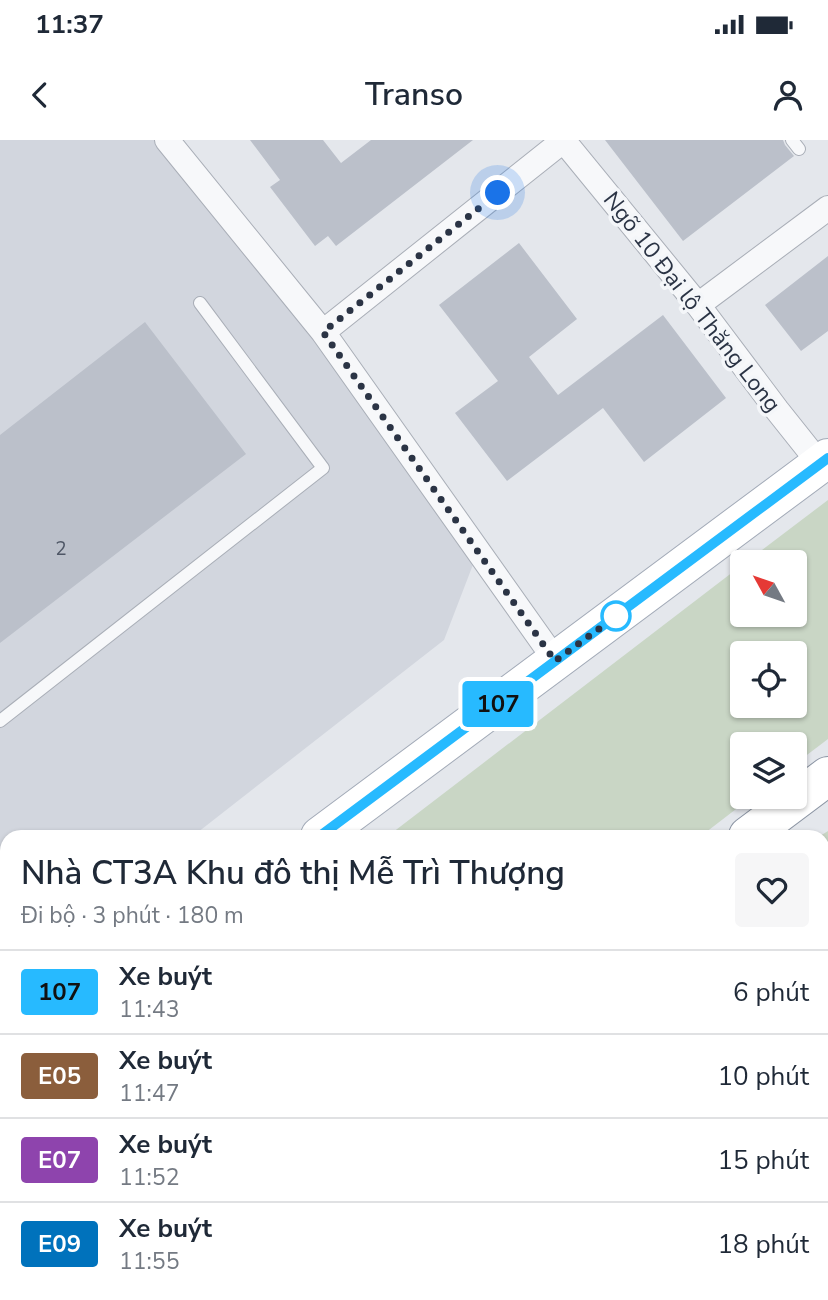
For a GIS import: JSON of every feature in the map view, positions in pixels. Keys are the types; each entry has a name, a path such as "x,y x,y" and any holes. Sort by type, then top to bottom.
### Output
{"main road":[{"path":"328,830 824,461"},
{"path":"756,830 828,776"}],"street":[{"path":"167,140 323,332 555,661"},
{"path":"323,332 563,140"},
{"name":"Ngõ 10 Đại lộ Thăng Long","path":"563,140 698,305 777,410 824,461"},
{"path":"698,305 828,208"}],"lane":[{"path":"0,721 323,468 200,303"}],"shaded area":[{"path":"0,140 179,140 474,562 444,640 201,830 0,830"}],"green space":[{"path":"828,500 828,739 807,755 807,732 730,732 730,809 736,809 709,830 396,830 730,574 730,627 807,627 807,550 762,550"}],"building":[{"path":"250,140 323,140 341,163 371,140 473,140 336,246 328,236 315,246 270,187 280,180"},
{"path":"605,140 783,140 794,156 683,241"},
{"path":"519,243 577,319 529,357 558,395 663,315 726,398 644,462 603,408 507,481 455,413 498,381 439,305"},
{"path":"828,256 828,331 801,351 765,305"},
{"path":"145,322 246,454 0,643 0,435"}],"bus line":[{"name":"107","path":"328,830 828,458"}],"route":[{"path":"498,193 323,332 555,661 622,612 616,616"}]}
